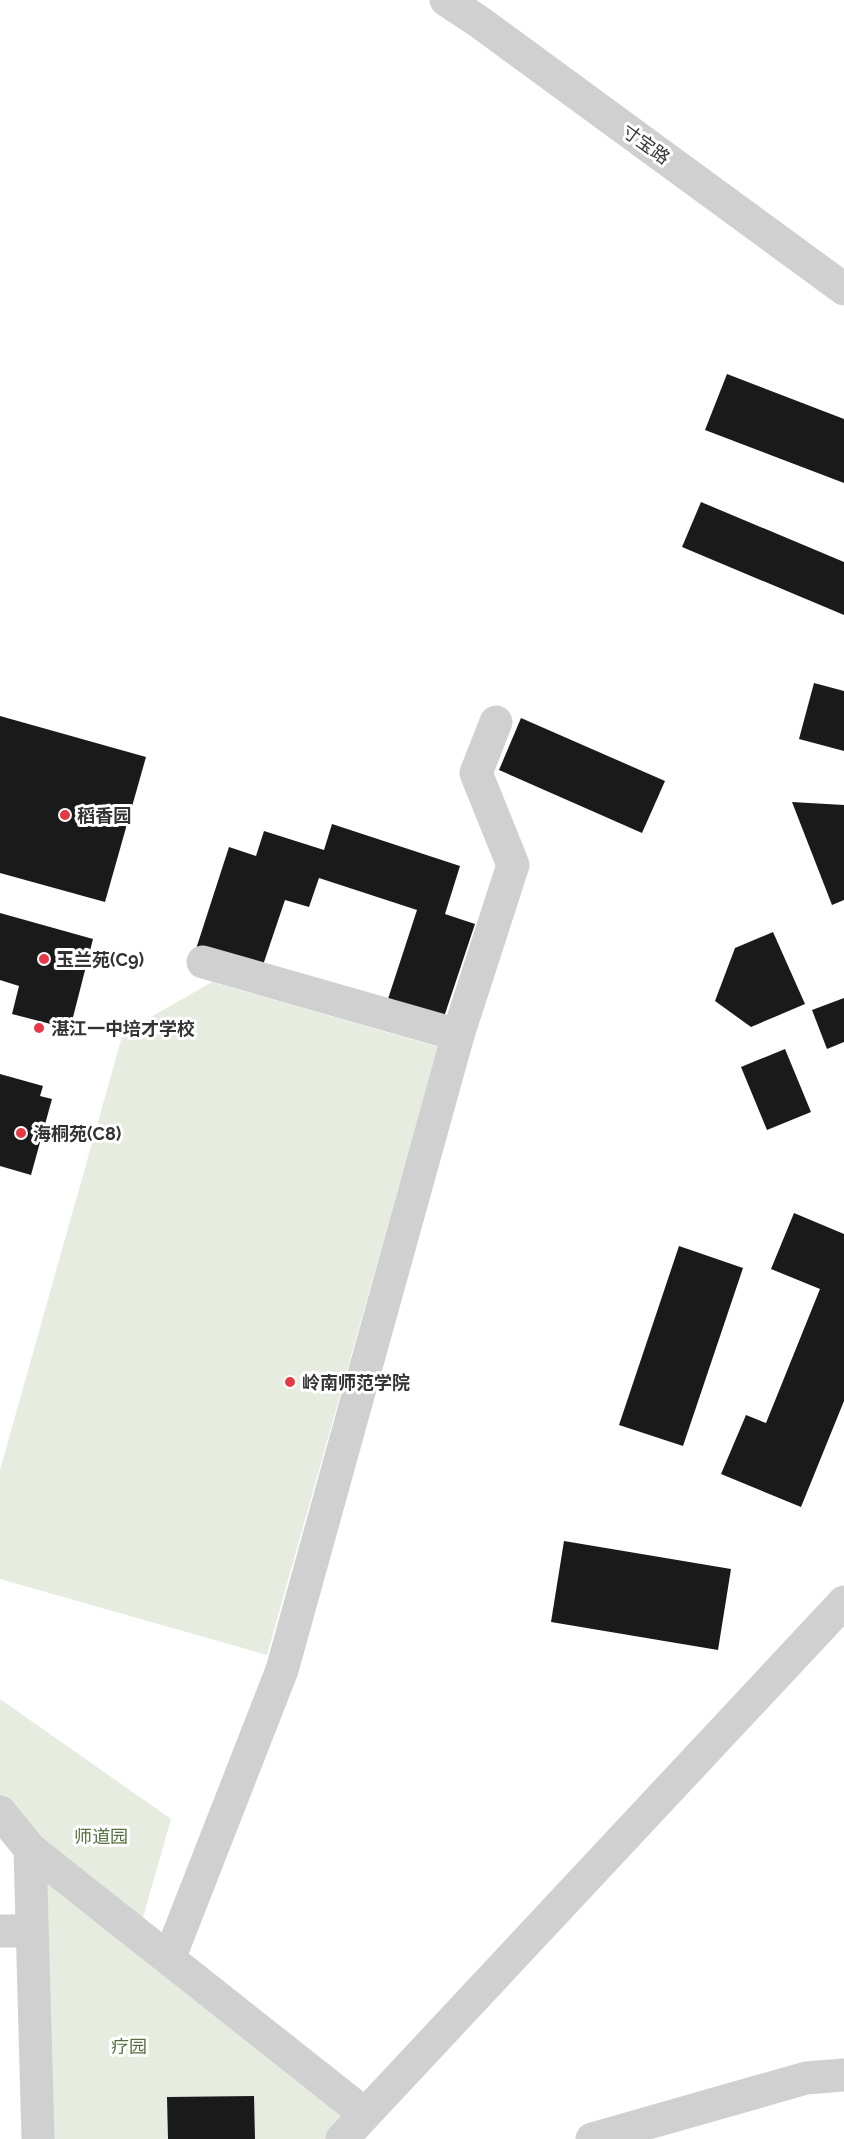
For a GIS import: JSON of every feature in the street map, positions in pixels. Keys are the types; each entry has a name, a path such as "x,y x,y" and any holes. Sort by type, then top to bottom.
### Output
{"street":[{"name":"寸宝路","path":"446,0 844,289"},
{"path":"169,1959 282,1670 458,1035 513,865 476,773 496,722"},
{"path":"203,962 458,1035"},
{"path":"342,2139 844,1602"},
{"path":"0,1812 30,1849 365,2114"},
{"path":"30,1849 38,2139"},
{"path":"0,1931 32,1931"},
{"path":"592,2139 806,2078 844,2075"}],"green space":[{"path":"212,982 438,1047 267,1655 0,1579 0,1470 123,1033"},
{"name":"疗园","path":"0,1699 171,1819 138,1935 365,2114 342,2139 38,2139 30,1849 0,1812"}],"building":[{"path":"727,374 844,419 844,483 705,430"},
{"path":"701,502 844,562 844,615 682,547"},
{"path":"814,683 844,691 844,751 799,739"},
{"name":"稻香园","path":"0,716 146,757 105,902 0,873"},
{"path":"521,718 665,781 642,833 499,770"},
{"path":"792,802 844,805 844,900 832,905"},
{"path":"332,824 460,866 445,914 475,924 442,1023 386,1005 417,910 319,878 309,907 285,900 261,971 196,949 229,847 256,856 264,831 324,850"},
{"name":"玉兰苑(C9)","path":"0,913 93,939 70,1029 12,1014 19,986 0,980"},
{"path":"773,932 805,1004 751,1027 715,1001 735,948"},
{"path":"844,998 844,1042 827,1049 812,1010"},
{"path":"785,1049 811,1112 767,1130 741,1067"},
{"name":"海桐苑(C8)","path":"0,1074 43,1086 40,1096 52,1099 31,1175 0,1166"},
{"path":"794,1213 844,1234 844,1401 801,1507 721,1474 746,1415 766,1423 820,1289 771,1269"},
{"path":"679,1246 743,1268 683,1446 619,1425"},
{"path":"564,1541 731,1569 718,1650 551,1622"},
{"path":"254,2096 255,2139 168,2139 167,2097"}],"place":[{"name":"稻香园","path":"65,815"},
{"name":"玉兰苑(C9)","path":"44,959"},
{"name":"湛江一中培才学校","path":"39,1028"},
{"name":"海桐苑(C8)","path":"21,1133"},
{"name":"岭南师范学院","path":"290,1382"}],"park label":[{"name":"师道园","path":"101,1836"}]}
